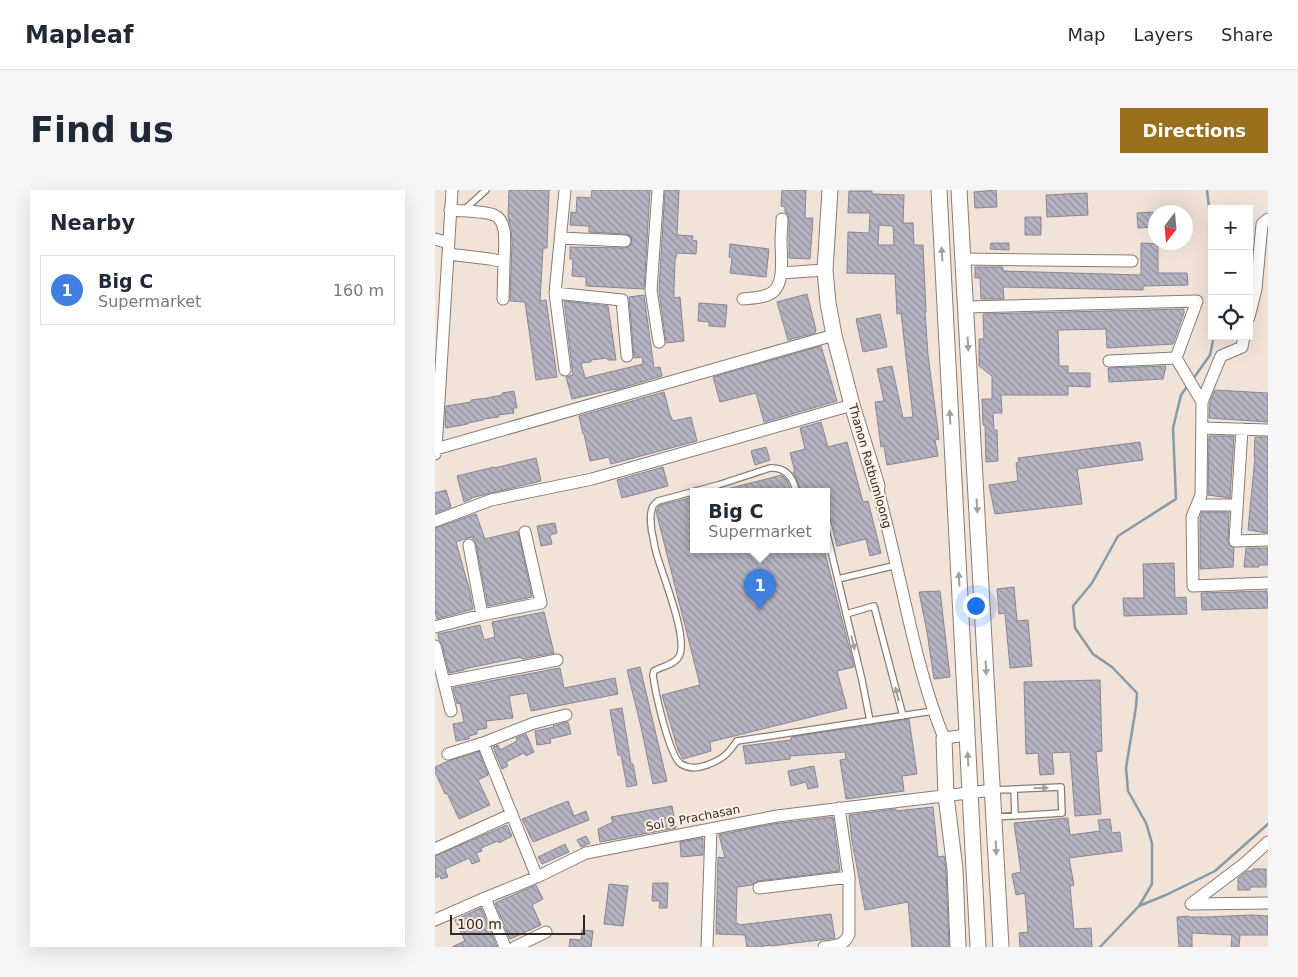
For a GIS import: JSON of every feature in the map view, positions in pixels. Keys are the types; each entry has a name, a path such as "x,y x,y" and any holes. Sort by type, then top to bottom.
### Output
{"main road":[{"name":"Thanon Ratbumloong","path":"830,190 825,270 828,303 852,405 877,486"},
{"path":"939,190 978,945"},
{"path":"959,190 1001,947"},
{"path":"944,738 946,796 955,869 959,945"}],"street":[{"path":"452,190 448,249 440,307 436,451 834,335"},
{"path":"565,190 555,293 565,370"},
{"path":"658,190 651,290 659,342"},
{"path":"450,210 494,215 501,220 504,228 505,243 503,299"},
{"path":"743,299 771,293 779,283 781,273 782,218"},
{"path":"1253,301 1256,289 1262,224 1268,219"},
{"path":"561,238 625,240"},
{"path":"435,239 448,249 503,262"},
{"path":"963,259 1132,261"},
{"path":"781,273 825,270"},
{"path":"555,293 622,300 627,356"},
{"path":"966,306 1197,301 1176,358"},
{"path":"1243,340 1242,347 1221,356 1202,402 1201,495 1192,517 1193,586 1268,583"},
{"path":"1109,361 1176,358"},
{"path":"1176,358 1202,402"},
{"path":"435,521 491,500 592,479 852,405"},
{"path":"1201,428 1268,430"},
{"path":"1242,429 1235,541 1268,540"},
{"name":"Thanon Ratbumloong","path":"877,486 897,565 908,619 933,711 944,738"},
{"path":"1197,505 1237,505"},
{"path":"435,626 541,603 525,532"},
{"path":"469,546 482,615"},
{"path":"435,646 451,711"},
{"path":"444,682 557,660"},
{"path":"448,754 483,743 534,723 566,715"},
{"path":"944,738 967,735"},
{"path":"483,743 537,877"},
{"name":"Soi 9 Prachasan","path":"435,920 537,877 585,853 777,816 993,790"},
{"path":"825,947 844,943 849,934 849,877 839,808"},
{"path":"435,849 512,814"},
{"path":"707,947 711,829"},
{"path":"1268,842 1244,864 1191,904 1268,903"},
{"path":"955,869 974,868"},
{"path":"759,888 849,877"},
{"path":"485,898 505,947"},
{"path":"515,947 546,932"},
{"path":"959,945 978,945"}],"lane":[{"path":"462,211 486,190"},
{"path":"704,488 778,467 791,475 795,488"},
{"path":"690,492 658,501 653,506 651,512 651,525 656,552 676,616 682,651 672,663 657,669 653,675 663,720 674,756 680,764 687,767 701,768 728,754 737,741 933,711"},
{"path":"830,546 870,721"},
{"path":"838,578 897,565"},
{"path":"846,614 874,606 903,716"},
{"path":"993,790 1061,787 1062,814 994,817"},
{"path":"1015,789 1015,816"}],"building":[{"path":"509,190 549,190 547,248 543,248 540,301 546,300 557,377 536,380 525,302 510,301 512,243 508,217"},
{"path":"592,190 650,190 644,289 586,286 586,277 572,276 573,259 570,259 570,247 625,248 631,245 632,242 631,237 626,234 589,232 589,226 570,225 571,212 576,213 577,197 591,198"},
{"path":"665,190 679,190 677,235 693,236 692,240 697,241 696,254 677,253 675,261 674,298 680,297 684,341 666,343 659,290"},
{"path":"782,190 806,190 805,218 813,218 810,259 789,258 789,219 785,212 785,207 781,206"},
{"path":"996,190 997,207 975,208 974,192"},
{"path":"849,191 872,191 872,194 904,195 903,223 913,223 914,245 923,245 928,355 939,439 935,440 938,456 887,465 884,446 881,447 875,402 884,401 877,369 892,366 903,418 913,417 901,313 897,314 895,274 847,273 848,232 869,233 870,213 848,213","holes":["879,225 893,226 894,245 878,245"]},
{"path":"1087,193 1088,215 1047,217 1046,195"},
{"path":"1148,212 1148,227 1138,228 1137,213"},
{"path":"1025,217 1041,217 1041,235 1025,235"},
{"path":"991,243 1009,243 1009,250 990,249"},
{"path":"1141,243 1148,243 1148,250 1158,250 1158,273 1187,273 1188,285 1143,286 1143,290 1003,287 1004,299 981,299 980,278 975,278 975,267 1003,267 1003,271 1141,275"},
{"path":"730,244 769,249 766,277 730,273 732,258 729,257"},
{"path":"807,294 816,330 815,333 788,340 777,302"},
{"path":"644,295 654,368 660,367 662,376 615,390 572,399 566,377 573,375 564,301 608,306 616,360 608,360 607,358 581,363 585,378 643,364 642,357 634,358 629,297"},
{"path":"699,303 727,305 725,327 709,326 709,322 698,321"},
{"path":"1184,309 1173,344 1107,348 1106,329 1058,330 1059,366 1068,366 1068,373 1090,373 1090,387 1068,386 1068,395 1001,395 1002,413 993,413 994,430 997,430 998,461 986,462 982,399 992,399 992,376 979,366 979,339 984,339 983,314"},
{"path":"880,314 887,347 863,352 856,319"},
{"path":"821,346 837,401 764,422 756,393 720,402 713,377"},
{"path":"1166,366 1163,379 1109,382 1108,368"},
{"path":"1215,390 1268,393 1268,422 1209,418 1210,402"},
{"path":"514,391 517,408 513,408 514,413 446,428 446,406"},
{"path":"664,392 673,421 691,417 697,441 611,464 609,457 590,461 579,416"},
{"path":"821,422 828,447 847,442 863,502 868,501 881,553 870,556 866,539 837,546 830,519 830,488 800,488 793,472 795,472 790,453 805,449 800,428"},
{"path":"1209,436 1234,436 1230,498 1208,495"},
{"path":"1255,437 1268,437 1268,533 1248,530 1255,457"},
{"path":"1140,442 1143,460 1077,469 1082,504 995,514 989,485 1018,481 1016,463 1019,462 1018,458"},
{"path":"766,447 770,460 755,465 751,451"},
{"path":"536,458 541,481 471,498 464,502 457,476"},
{"path":"663,467 668,486 622,498 617,480"},
{"path":"782,475 787,480 790,488 731,488"},
{"path":"446,490 451,507 435,513 435,493"},
{"path":"690,498 690,553 825,553 854,667 837,671 847,708 710,742 711,751 683,759 678,750 662,695 700,685 656,511 660,505"},
{"path":"1202,512 1229,512 1228,541 1229,545 1234,548 1233,567 1200,569 1200,518"},
{"path":"476,514 485,539 518,531 532,597 488,606 476,544 472,537 467,538 456,542 473,609 437,619 435,611 435,528"},
{"path":"555,523 557,533 550,535 552,544 541,546 537,526"},
{"path":"1246,548 1268,548 1268,565 1244,567"},
{"path":"1174,563 1175,598 1186,597 1187,614 1124,616 1123,598 1144,598 1143,564"},
{"path":"1014,587 1017,621 1028,620 1032,666 1010,668 1005,613 999,614 997,589"},
{"path":"940,591 950,677 934,679 919,592"},
{"path":"1267,591 1268,608 1202,610 1201,593"},
{"path":"544,612 554,653 522,659 521,657 449,673 438,634 480,625 484,640 495,637 492,622"},
{"path":"640,667 667,781 653,784 627,670"},
{"path":"560,668 564,688 615,678 618,694 531,711 527,693 509,696 513,718 486,721 487,728 477,730 477,734 469,736 469,739 456,741 453,724 464,722 460,703 457,704 453,688"},
{"path":"1100,680 1102,751 1096,752 1101,814 1075,816 1070,752 1052,753 1054,774 1040,775 1038,753 1026,754 1024,682"},
{"path":"622,708 631,764 633,764 637,785 627,787 621,755 618,755 610,710"},
{"path":"909,719 917,774 902,776 904,791 846,799 840,760 846,759 845,752 790,756 790,759 746,764 743,746 791,740 791,737"},
{"path":"568,722 571,734 550,739 551,743 537,745 535,731"},
{"path":"526,734 534,752 526,756 524,753 506,762 508,766 502,769 493,747 498,745 500,750 517,741 516,738"},
{"path":"479,752 488,775 478,780 490,805 459,819 447,793 445,794 435,772 435,767"},
{"path":"814,766 818,787 808,789 806,782 791,786 788,771"},
{"path":"568,801 574,816 586,811 589,820 533,842 522,819"},
{"path":"672,806 676,828 600,842 598,829 613,822 611,817"},
{"path":"933,807 938,857 944,856 946,870 949,947 912,947 908,902 865,910 849,815 896,809 896,811"},
{"path":"833,817 840,871 758,881 752,885 737,887 736,923 739,925 831,914 835,938 747,947 745,935 716,934 718,857 725,858 719,835 773,824"},
{"path":"1068,818 1070,835 1100,831 1098,820 1110,819 1112,833 1120,832 1122,851 1069,858 1074,885 1070,886 1074,929 1091,928 1092,947 1020,947 1019,933 1028,932 1025,893 1016,895 1012,874 1021,872 1014,823"},
{"path":"507,825 512,836 499,843 498,841 481,848 482,851 476,853 480,861 472,864 469,858 445,869 448,877 441,879 440,876 435,878 435,856"},
{"path":"586,836 590,843 581,847 577,840"},
{"path":"703,838 703,855 681,857 680,842"},
{"path":"565,844 569,852 542,864 538,857"},
{"path":"1253,869 1266,869 1266,887 1250,887 1250,890 1238,890 1238,878 1247,871 1253,871"},
{"path":"653,883 668,883 667,908 659,908 660,901 652,901"},
{"path":"609,884 628,886 623,926 604,924"},
{"path":"536,885 543,899 532,905 541,925 510,939 495,903"},
{"path":"481,908 497,947 452,947 465,941 455,920"},
{"path":"1268,916 1268,935 1240,935 1239,947 1231,947 1232,935 1192,933 1192,947 1179,947 1177,917"},
{"path":"582,930 593,931 591,947 569,947 570,939 581,940"}],"waterway":[{"path":"1207,190 1209,205"},
{"path":"1193,379 1210,355 1213,340"},
{"path":"1139,906 1152,884 1152,843 1146,823 1128,791 1126,768 1137,693 1112,667 1093,654 1075,628 1073,606 1092,583 1118,536 1176,499 1173,428 1181,395 1188,385"},
{"path":"1100,947 1139,906 1215,871 1268,824"}],"place":[{"name":"Big C","path":"760,610"}]}
